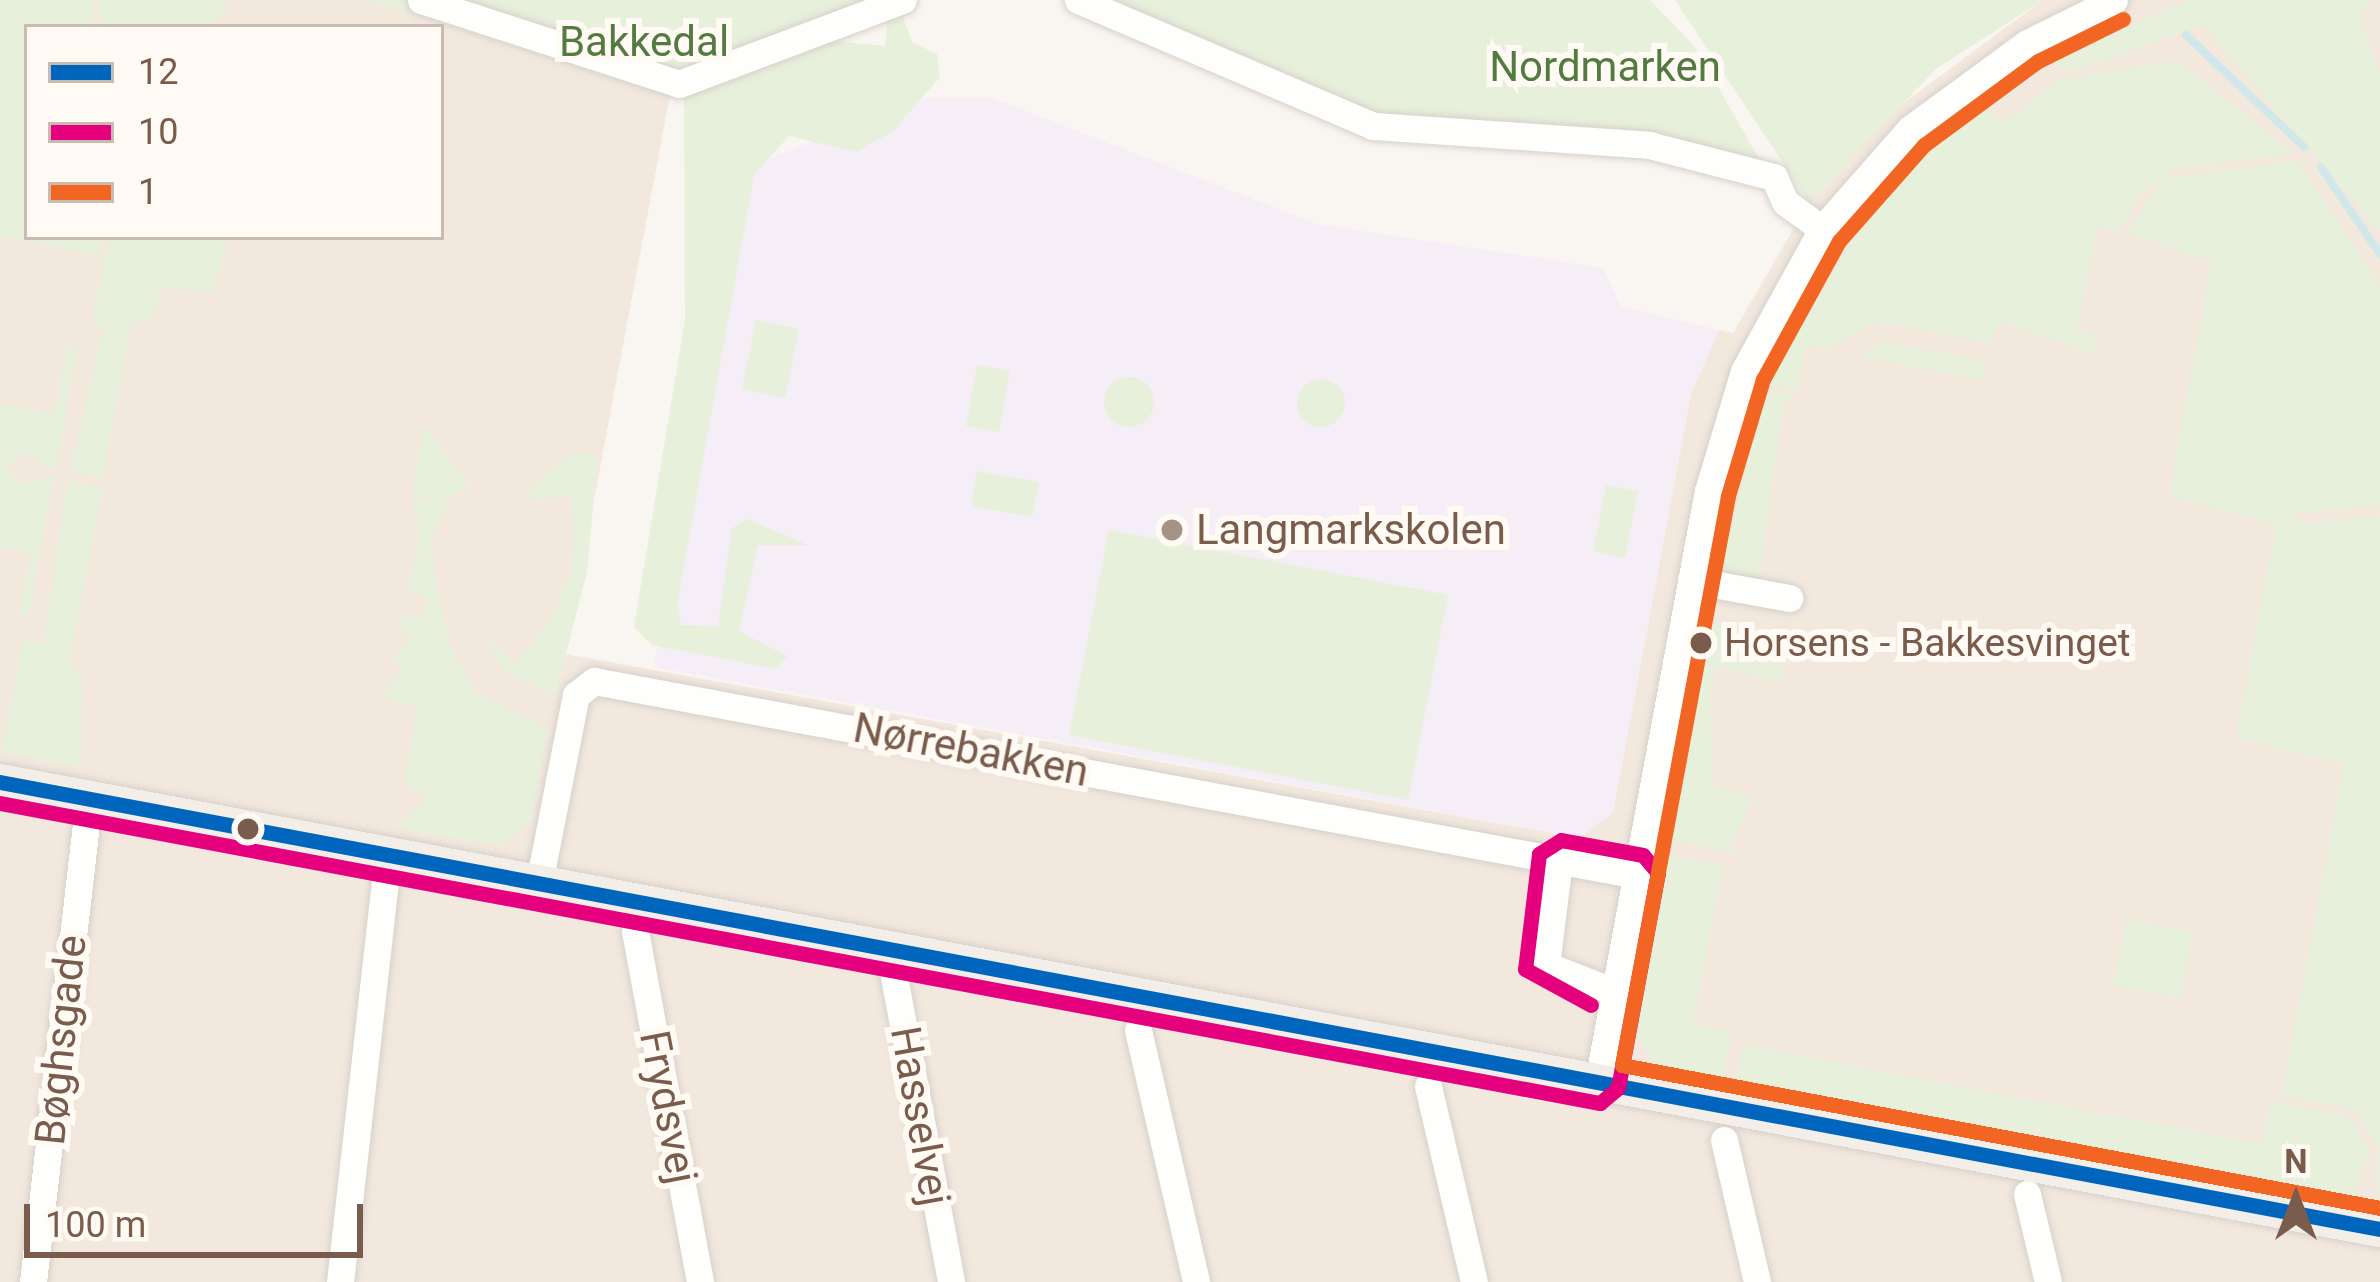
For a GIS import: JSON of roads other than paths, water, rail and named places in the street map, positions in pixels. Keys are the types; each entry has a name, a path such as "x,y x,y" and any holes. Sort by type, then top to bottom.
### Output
{"main road":[{"path":"0,782 2380,1229"}],"street":[{"path":"421,0 679,84 903,0"},
{"path":"1078,0 1372,126 1648,145 1774,177 1785,202 1822,229"},
{"path":"1598,1082 1691,580 1744,371 1822,229 1967,82 2114,0"},
{"path":"1691,580 1789,598"},
{"name":"Nørrebakken","path":"539,883 576,695 594,681 1636,875"},
{"name":"Bøghsgade","path":"33,1282 89,798"},
{"path":"1559,861 1546,965 1615,992"},
{"path":"340,1282 386,883"},
{"name":"Frydsvej","path":"635,932 700,1282"},
{"name":"Hasselvej","path":"890,950 951,1282"},
{"path":"1138,1030 1196,1282"},
{"path":"1428,1086 1474,1282"},
{"path":"1724,1140 1757,1282"},
{"path":"2027,1194 2048,1282"}],"waterway":[{"path":"2186,35 2304,147"},
{"path":"2321,167 2380,254"}],"place":[{"name":"Langmarkskolen","path":"1172,530"},
{"name":"Horsens - Bakkesvinget","path":"1701,643"}],"park label":[{"name":"Bakkedal","path":"644,42"},
{"name":"Nordmarken","path":"1605,67"}]}
